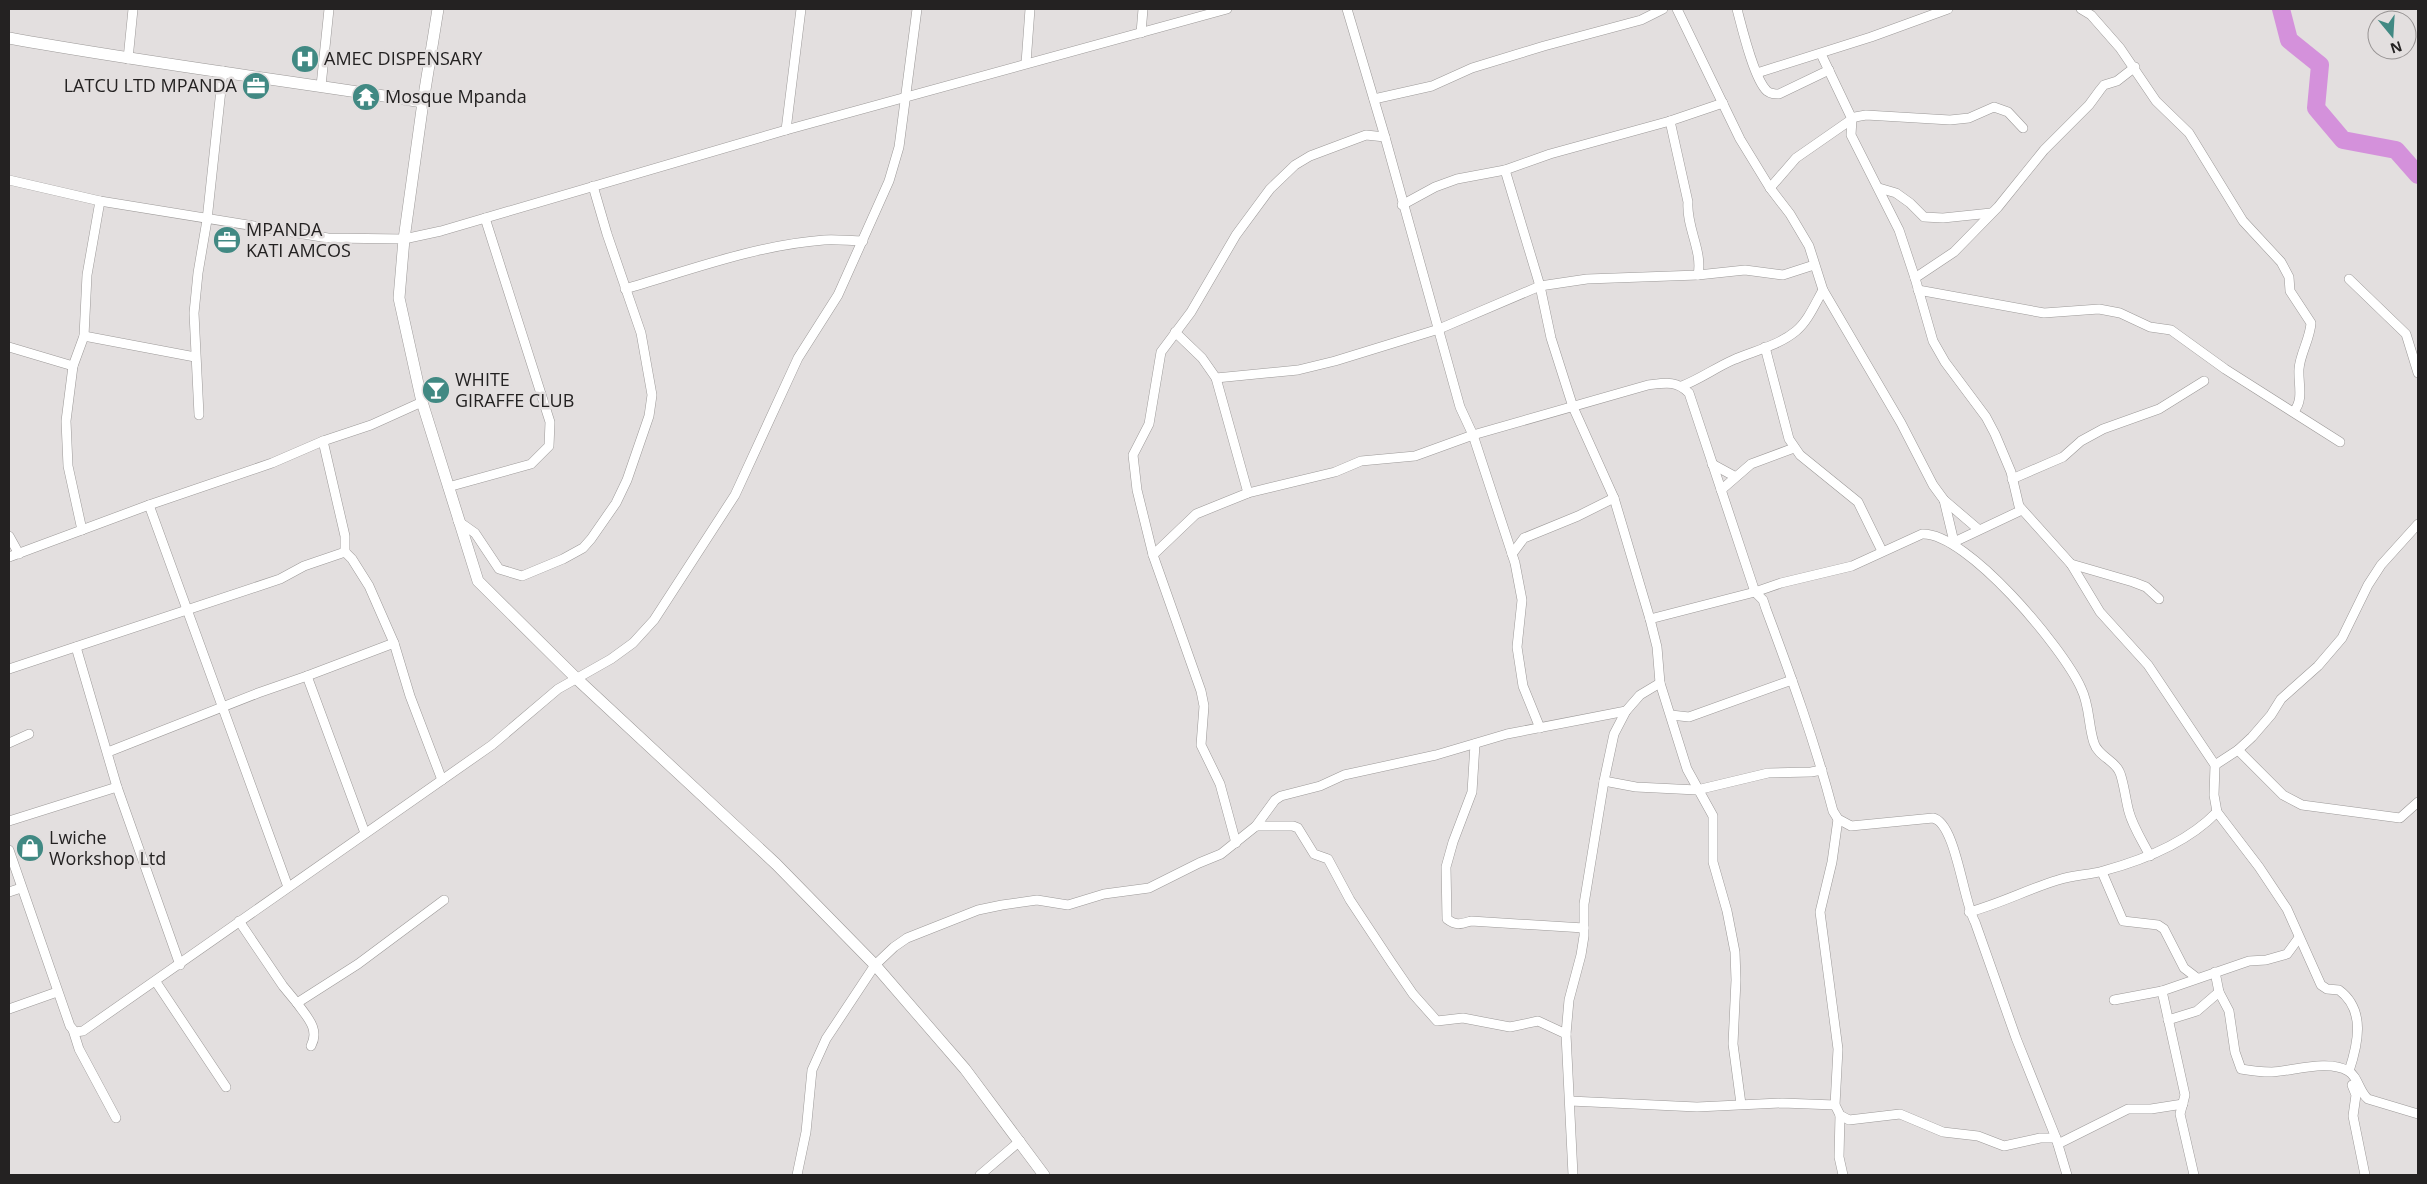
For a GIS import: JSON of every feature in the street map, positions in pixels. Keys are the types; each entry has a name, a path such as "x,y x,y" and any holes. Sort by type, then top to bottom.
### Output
{"street":[{"path":"128,59 133,9"},
{"path":"321,86 329,9"},
{"path":"438,9 404,238 399,298 422,402 478,581 577,679 718,808 875,965 965,1069 1044,1175"},
{"path":"786,130 802,9"},
{"path":"73,1030 75,1032 83,1031 315,870 492,745 558,689 577,679 632,643 654,620 724,516 798,358 838,295 863,241 896,161 907,98 917,9"},
{"path":"1026,63 1030,9"},
{"path":"1141,33 1143,9"},
{"path":"9,180 100,201 328,238 404,238 441,231 786,130 1227,9"},
{"path":"1347,9 1374,98 1402,205 1460,407 1473,435 1512,554 1522,600 1517,647 1524,686 1540,728"},
{"path":"1374,98 1432,86 1472,68 1535,48 1642,20 1663,9"},
{"path":"1677,9 1740,139 1809,246 1823,290 1944,500 1953,542"},
{"path":"1737,9 1757,74 1767,90 1773,94 1778,94 1829,70"},
{"path":"1757,74 1821,54 1948,9"},
{"path":"2081,9 2091,15 2135,67 2156,101 2189,133 2243,221 2281,262 2289,277 2290,291 2311,323 2299,367 2298,406 2294,411"},
{"path":"9,38 128,59 223,70 423,102"},
{"path":"1821,54 1852,119 1851,135 1899,230 1933,341 1945,362 1986,417 2012,479 2016,499 2022,510 2071,564 2093,601 2148,665 2215,765 2214,795 2217,812 2259,867 2282,902 2322,987 2341,991 2357,1017 2359,1026 2351,1074 2352,1087 2356,1095 2353,1116 2364,1175"},
{"path":"1915,278 1954,252 2017,185 2044,150 2089,105 2104,85 2117,81 2135,67"},
{"path":"199,415 194,313 198,273 208,220 223,70"},
{"path":"1402,205 1435,187 1457,179 1505,170 1550,154 1670,121 1723,103"},
{"path":"1770,188 1796,158 1852,119 1866,115 1950,120 1969,118 1994,107 2008,112 2023,128"},
{"path":"1670,121 1688,202 1687,212 1699,257 1698,275"},
{"path":"1236,843 1220,784 1201,745 1204,706 1201,691 1153,555 1137,490 1133,455 1149,424 1161,352 1190,312 1236,235 1270,189 1295,165 1310,156 1366,135 1385,137"},
{"path":"1505,170 1540,286 1551,338 1573,407 1614,498 1657,647 1660,683 1687,768 1697,790 1713,816 1713,862 1727,912 1735,952 1733,1044 1741,1104"},
{"path":"458,521 475,533 499,568 518,577 563,559 583,548 616,504 627,480 650,409 652,394 641,333 593,186"},
{"path":"1878,188 1896,193 1915,207 1924,218 1991,213"},
{"path":"82,530 68,466 66,421 73,366 84,336 87,275 100,201"},
{"path":"448,487 531,464 545,451 550,439 550,422 486,218"},
{"path":"626,289 781,246 825,240 863,241"},
{"path":"1216,378 1298,370 1335,361 1439,330 1540,286 1587,279 1698,275 1745,270 1782,275 1814,265"},
{"path":"2349,279 2406,334 2418,373"},
{"path":"1682,386 1707,376 1731,361 1784,339 1800,327 1823,290"},
{"path":"1918,290 2044,313 2099,309 2120,313 2150,327 2174,332 2225,369 2294,411 2340,442"},
{"path":"1175,332 1202,358 1216,378 1248,493"},
{"path":"84,336 195,357"},
{"path":"9,347 73,366"},
{"path":"1765,347 1781,414 1794,448 1814,467 1858,502 1882,551"},
{"path":"2012,479 2062,457 2081,442 2103,429 2159,409 2204,380"},
{"path":"1153,555 1196,514 1248,493 1335,472 1361,461 1415,456 1473,435 1648,385 1671,382 1682,386 1688,393 1755,592 1763,600 1792,680 1822,770 1833,812 1838,819 1850,826 1938,819 1943,825 1953,849 1969,912 1981,939 2016,1038 2057,1141 2067,1175"},
{"path":"9,557 149,505 213,485 323,441 371,425 422,402"},
{"path":"323,441 345,536 345,552"},
{"path":"1721,490 1734,476 1751,464 1768,456 1794,448"},
{"path":"1712,464 1734,476"},
{"path":"1512,554 1520,542 1528,536 1578,516 1614,498"},
{"path":"1944,500 1978,529"},
{"path":"149,505 288,887"},
{"path":"1953,542 2022,510"},
{"path":"2215,765 2238,750 2271,715 2281,699 2318,666 2342,638 2372,578 2386,559 2418,524"},
{"path":"1650,619 1755,592 1781,583 1852,566 1922,534 1929,534 1953,542 1986,570 2036,622 2081,686 2088,704 2096,747 2119,770 2129,813 2150,856"},
{"path":"9,536 19,554"},
{"path":"345,552 348,553 369,586 394,643 410,696 442,780"},
{"path":"9,669 280,579 304,566 345,552"},
{"path":"2071,564 2146,587 2159,599"},
{"path":"108,752 394,643"},
{"path":"76,646 117,787 180,965"},
{"path":"307,676 365,833"},
{"path":"1671,715 1689,717 1792,680"},
{"path":"1573,1175 1566,1034 1569,1000 1582,955 1584,904 1604,781 1614,734 1626,711 1640,695 1660,683"},
{"path":"797,1175 806,1132 812,1070 826,1040 875,965 894,947 907,938 978,910 1037,900 1060,906 1068,905 1104,894 1149,888 1221,854 1256,826 1275,800 1281,796 1320,786 1344,775 1436,755 1540,728 1626,711"},
{"path":"9,743 29,734"},
{"path":"1475,744 1472,792 1453,842 1446,867 1447,920 1459,925 1479,922 1584,928"},
{"path":"2238,750 2283,795 2302,805 2400,818 2418,802"},
{"path":"1604,781 1636,787 1697,790 1768,774 1822,770"},
{"path":"9,821 117,787"},
{"path":"1969,912 2002,902 2059,880 2102,872 2150,856 2204,826 2217,812"},
{"path":"1838,819 1832,862 1820,912 1838,1049 1835,1105 1840,1116 1840,1157 1843,1175"},
{"path":"1256,826 1294,826 1298,828 1314,854 1328,860 1350,900 1391,962 1413,994 1437,1022 1463,1018 1510,1027 1538,1021 1566,1034"},
{"path":"9,850 57,992 73,1030 78,1049 116,1118"},
{"path":"2102,872 2123,921 2158,925 2164,929 2184,968 2197,978"},
{"path":"9,892 21,888"},
{"path":"297,1003 358,964 444,900"},
{"path":"240,921 283,986 313,1026 316,1037 312,1046"},
{"path":"2114,1000 2162,990 2249,961 2266,960 2287,954 2298,939"},
{"path":"2215,972 2219,992 2228,1011 2235,1052 2241,1069 2274,1072 2305,1067 2335,1068 2351,1074 2362,1094 2368,1099 2418,1114"},
{"path":"156,982 226,1087"},
{"path":"2162,990 2185,1095 2180,1114 2194,1175"},
{"path":"9,1009 57,992"},
{"path":"2168,1020 2197,1011 2219,992"},
{"path":"1570,1100 1697,1107 1741,1104 1835,1105"},
{"path":"1840,1116 1849,1120 1900,1114 1943,1132 1978,1136 1998,1145 2010,1146 2040,1138 2057,1141 2128,1109 2151,1110 2183,1104"},
{"path":"980,1175 1020,1142"}],"waterway":[{"path":"2281,9 2289,40 2320,65 2316,108 2343,140 2396,150 2418,175"}],"place":[{"name":"AMEC DISPENSARY","path":"305,59"},
{"name":"LATCU LTD MPANDA","path":"256,86"},
{"name":"Mosque Mpanda","path":"366,97"},
{"name":"MPANDA KATI AMCOS","path":"227,240"},
{"name":"WHITE GIRAFFE CLUB","path":"436,390"},
{"name":"Lwiche Workshop Ltd","path":"30,848"}]}
